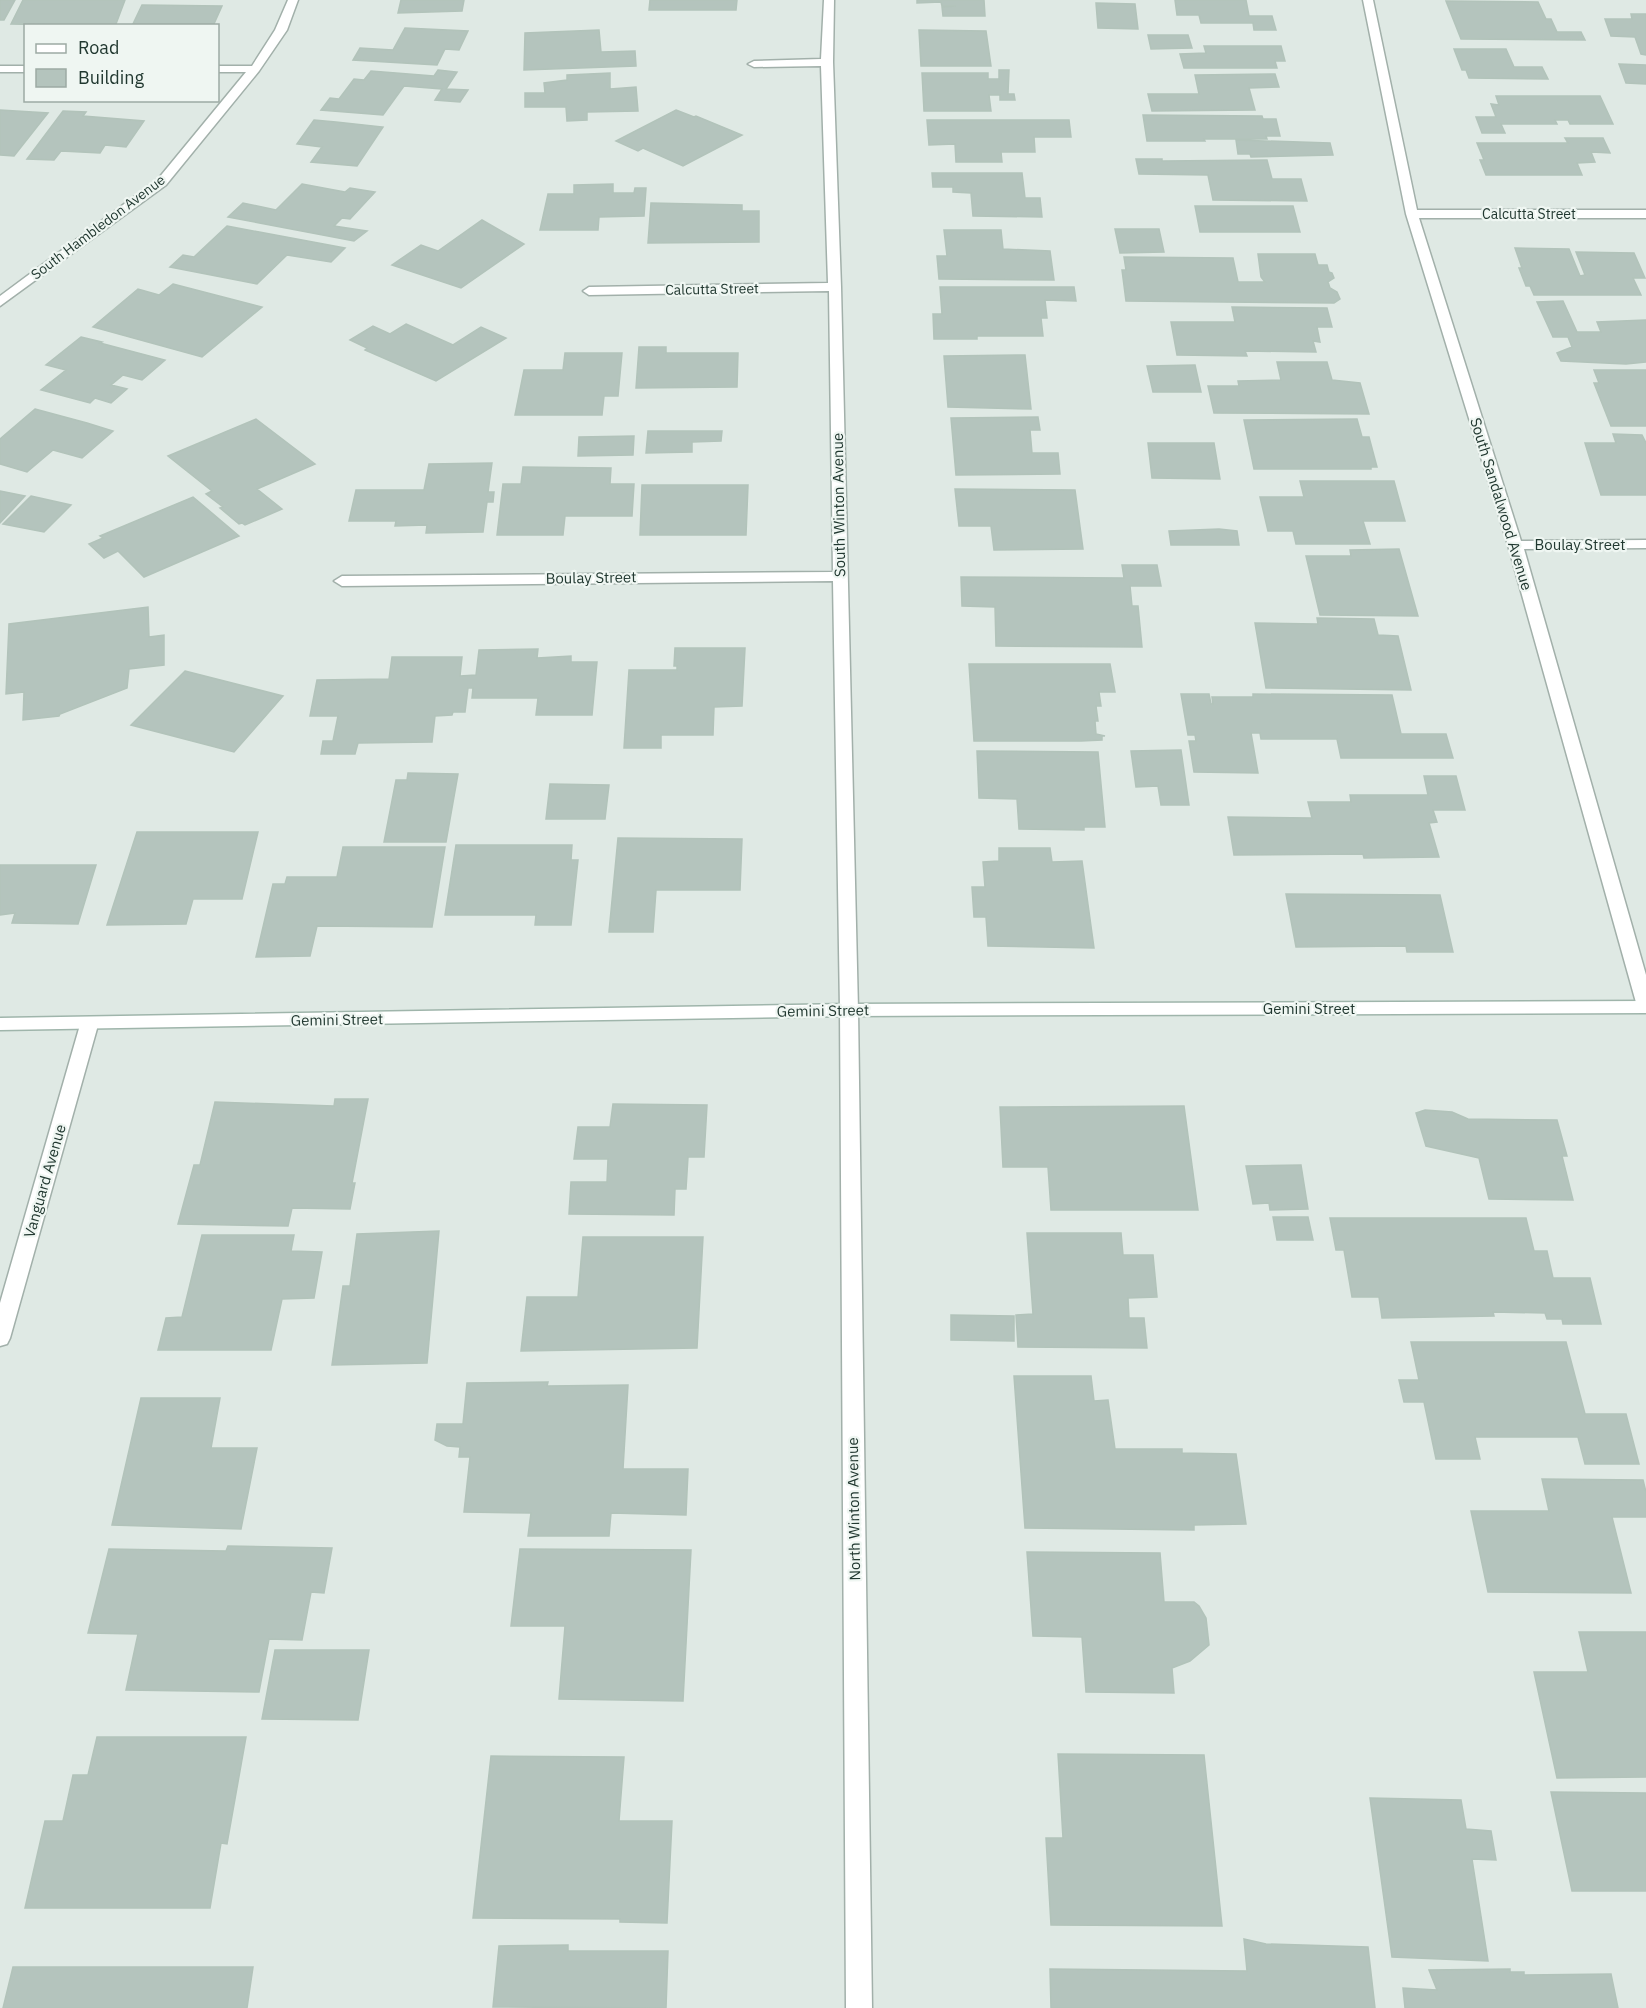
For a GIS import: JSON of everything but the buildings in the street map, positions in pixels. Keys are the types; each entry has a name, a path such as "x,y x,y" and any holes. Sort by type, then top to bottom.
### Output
{"street":[{"name":"South Hambledon Avenue","path":"0,302 162,182 255,69 280,30 293,0"},
{"name":"South Winton Avenue","path":"829,0 827,62 836,287 849,1010"},
{"name":"South Sandalwood Avenue","path":"1368,0 1412,214 1515,545 1646,1007"},
{"path":"754,64 827,62"},
{"path":"0,69 24,69"},
{"path":"219,69 255,69"},
{"name":"Calcutta Street","path":"1412,214 1646,214"},
{"name":"Calcutta Street","path":"589,291 836,287"},
{"name":"Boulay Street","path":"1515,545 1646,544"},
{"name":"Boulay Street","path":"342,581 840,576"},
{"name":"Gemini Street","path":"0,1024 849,1010 1646,1007"},
{"name":"North Winton Avenue","path":"849,1010 859,2008"},
{"name":"Vanguard Avenue","path":"0,1338 89,1024"}]}
